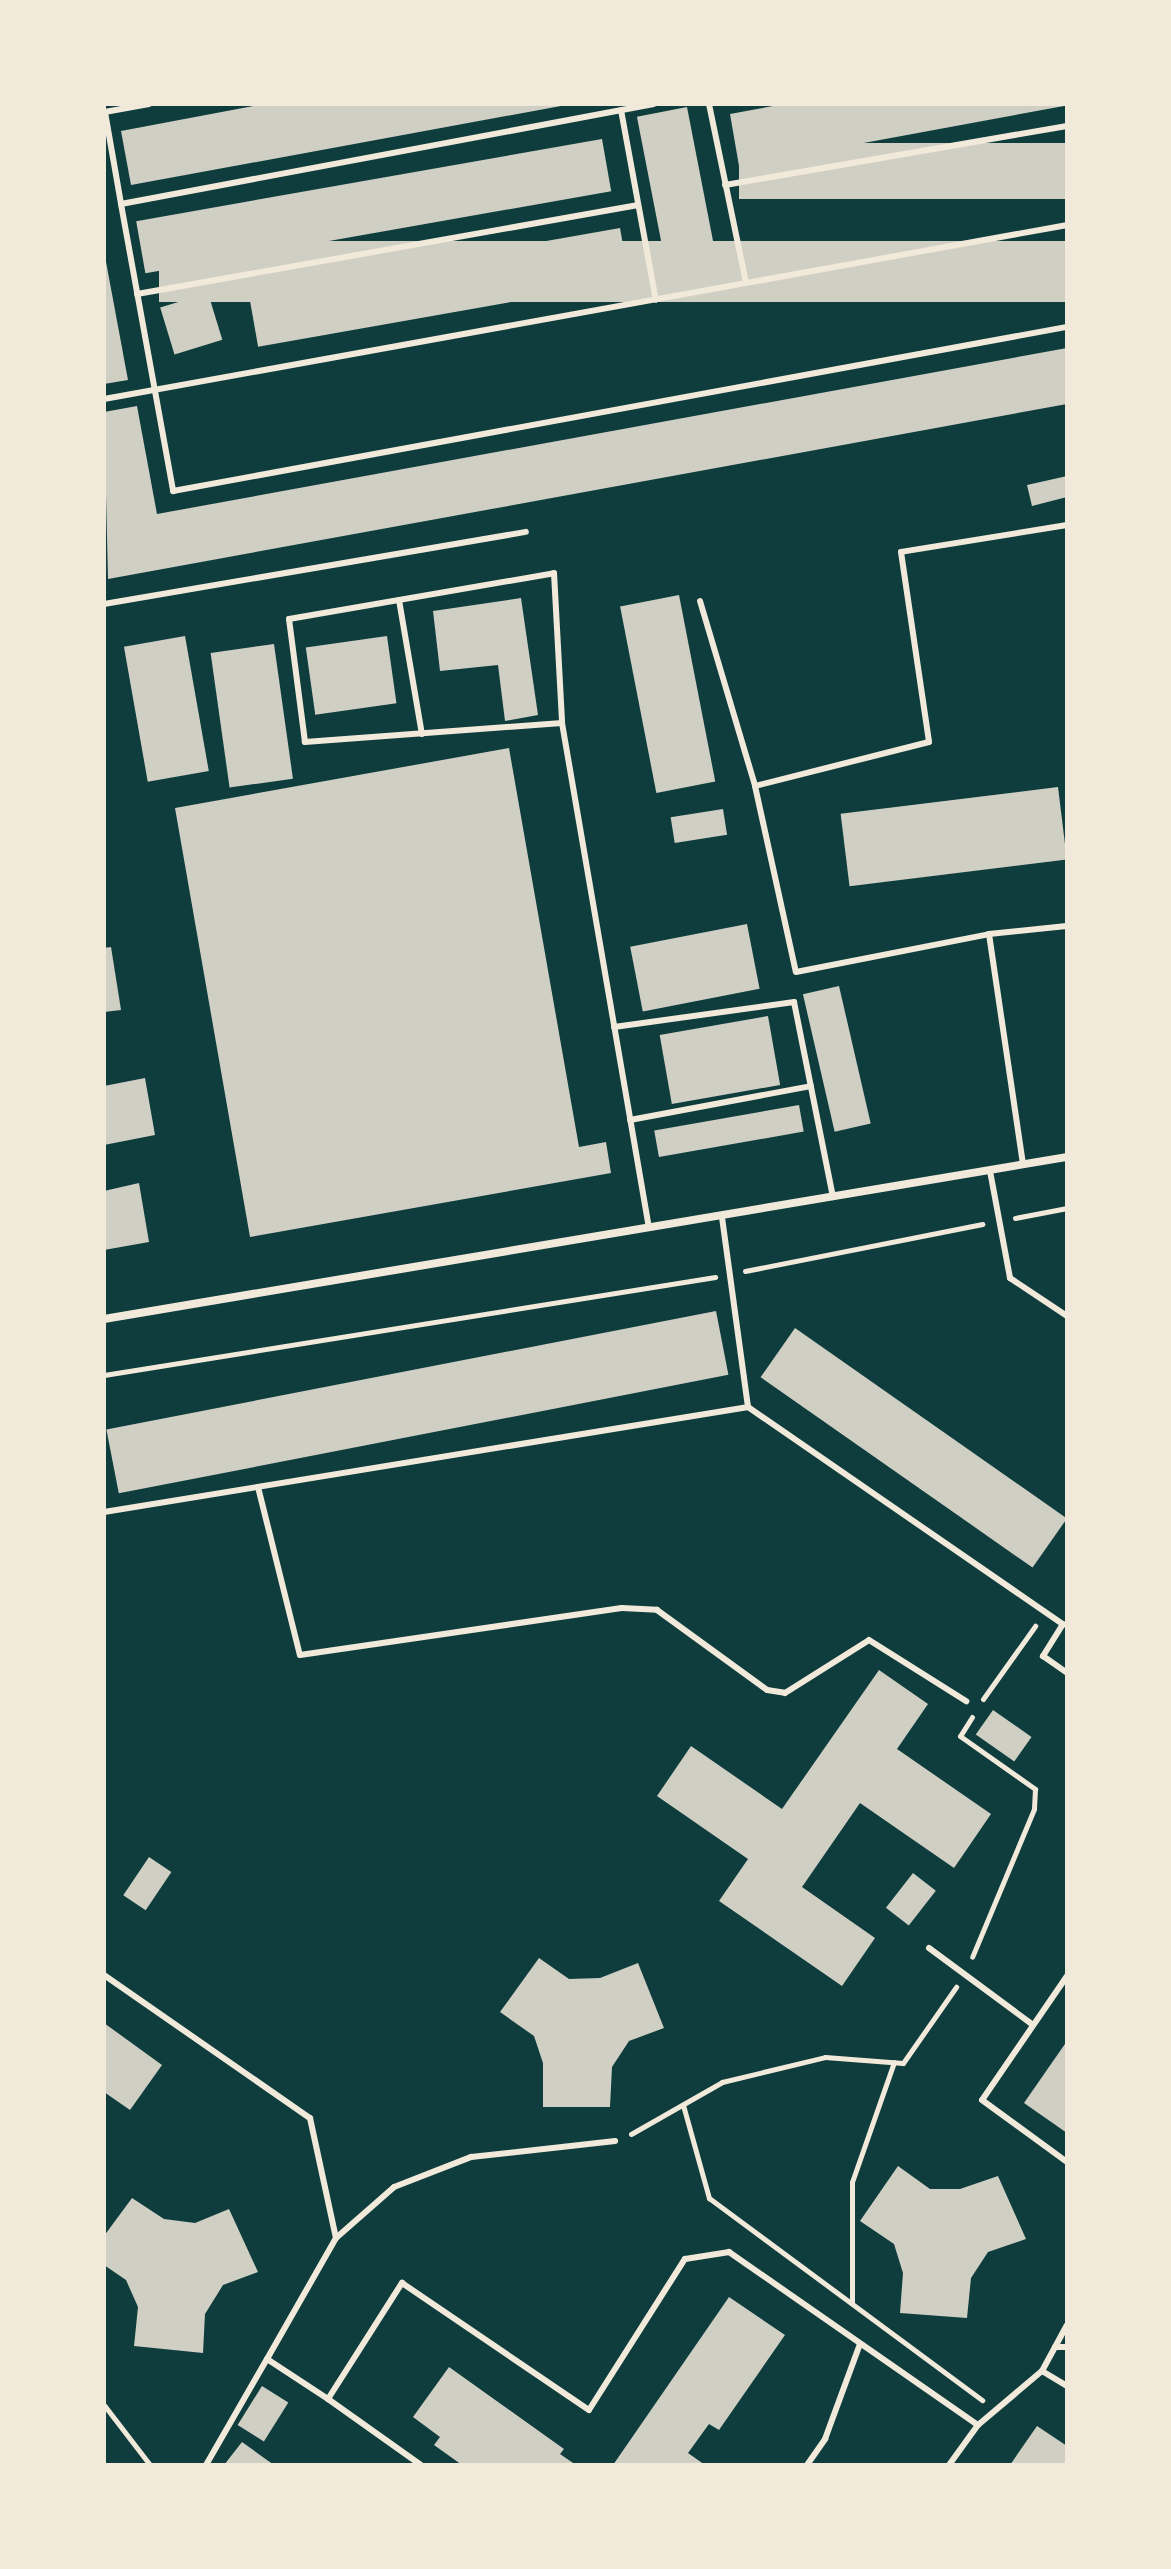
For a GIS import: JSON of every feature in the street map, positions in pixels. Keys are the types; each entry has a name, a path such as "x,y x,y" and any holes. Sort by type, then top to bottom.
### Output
{"street":[{"path":"104,1319 1067,1157"}],"lane":[{"path":"149,104 105,112 173,491 1067,327"},
{"path":"121,204 654,104"},
{"path":"709,104 746,283"},
{"path":"621,110 656,300"},
{"path":"725,185 1067,126"},
{"path":"137,294 638,205"},
{"path":"104,399 1067,225"},
{"path":"755,786 929,742 901,552 1067,525"},
{"path":"104,604 526,532"},
{"path":"562,723 305,742 289,619 554,573 562,723 649,1228"},
{"path":"399,600 422,734"},
{"path":"700,601 755,786 796,972 989,934 1067,926"},
{"path":"989,934 1023,1165"},
{"path":"614,1027 794,1002 833,1197"},
{"path":"630,1120 811,1086"},
{"path":"990,1171 1010,1278 1067,1316"},
{"path":"722,1216 748,1407"},
{"path":"104,1512 748,1407 1063,1624 1043,1656 1067,1673"},
{"path":"258,1487 300,1655 622,1608 657,1610 767,1690 785,1693 869,1640 966,1701"},
{"path":"929,1948 1033,2025"},
{"path":"104,1975 310,2118 336,2238"},
{"path":"1067,1976 982,2100 1067,2162"},
{"path":"206,2465 336,2238 394,2187 471,2157 615,2141"},
{"path":"328,2399 402,2283 589,2410 685,2259 729,2252 978,2425"},
{"path":"949,2465 978,2425 1042,2371 1067,2325"},
{"path":"807,2465 825,2439 860,2344"},
{"path":"1055,2347 1067,2347"},
{"path":"267,2359 421,2465"},
{"path":"1042,2371 1067,2386"}],"path":[{"path":"104,1375 730,1274 1067,1208"},
{"path":"615,2141 722,2082 825,2057 903,2063 965,1974 1034,1809 1035,1789 960,1736 1015,1649 1046,1613"},
{"path":"852,2303 852,2182 894,2062"},
{"path":"683,2105 709,2198 996,2411"},
{"path":"104,2405 150,2465"}],"building":[{"path":"264,104 561,106 131,185 121,131"},
{"path":"784,104 1064,106 739,166 730,114"},
{"path":"687,107 718,266 668,276 637,117"},
{"path":"602,139 611,191 145,273 136,221"},
{"path":"739,143 1067,143 1067,199 739,199"},
{"path":"620,228 629,281 258,347 249,293"},
{"path":"159,241 1067,241 1067,302 159,302"},
{"path":"104,251 128,380 104,384"},
{"path":"208,293 222,340 175,354 160,308"},
{"path":"1067,348 1067,404 108,579 104,412 137,406 157,514"},
{"path":"1067,476 1067,497 1032,506 1027,485"},
{"path":"679,595 715,782 656,793 620,606"},
{"path":"521,598 538,715 505,721 498,665 440,671 433,611"},
{"path":"185,636 209,771 148,782 124,647"},
{"path":"387,636 396,703 315,715 306,647"},
{"path":"274,644 293,779 230,788 211,653"},
{"path":"509,748 579,1147 606,1142 611,1173 250,1237 175,808"},
{"path":"1058,787 1067,859 850,886 841,814"},
{"path":"723,809 727,835 675,843 671,817"},
{"path":"747,924 760,989 643,1011 630,947"},
{"path":"111,947 121,1010 104,1012 104,948"},
{"path":"839,986 871,1123 835,1132 803,994"},
{"path":"768,1016 780,1085 672,1104 660,1035"},
{"path":"145,1078 155,1135 104,1145 104,1086"},
{"path":"799,1105 804,1132 659,1157 654,1131"},
{"path":"139,1183 149,1242 104,1250 104,1191"},
{"path":"716,1311 728,1375 119,1493 106,1429"},
{"path":"795,1328 1067,1518 1033,1568 761,1377"},
{"path":"879,1670 928,1704 897,1749 991,1814 954,1868 860,1803 802,1887 875,1938 842,1986 719,1901 748,1859 657,1796 691,1746 782,1809"},
{"path":"993,1710 1032,1737 1014,1762 976,1735"},
{"path":"149,1857 171,1872 146,1910 123,1895"},
{"path":"913,1873 936,1891 909,1926 886,1908"},
{"path":"539,1958 569,1979 600,1978 638,1963 664,2028 629,2041 612,2067 610,2107 543,2107 543,2063 534,2036 500,2012"},
{"path":"104,2023 162,2065 130,2110 104,2092"},
{"path":"1067,2041 1067,2133 1024,2103"},
{"path":"898,2166 930,2189 960,2189 998,2176 1026,2239 988,2252 971,2278 967,2318 900,2313 903,2273 894,2244 860,2221"},
{"path":"132,2198 164,2219 195,2223 229,2209 258,2272 223,2285 205,2314 203,2353 134,2346 138,2307 126,2280 104,2265 104,2236"},
{"path":"729,2297 785,2335 719,2430 709,2424 688,2453 705,2465 613,2465"},
{"path":"449,2367 564,2449 560,2454 576,2465 462,2465 434,2445 440,2437 413,2417"},
{"path":"262,2386 288,2402 264,2441 238,2425"},
{"path":"1037,2426 1067,2446 1067,2465 1010,2465"},
{"path":"242,2442 274,2465 224,2465"}]}
